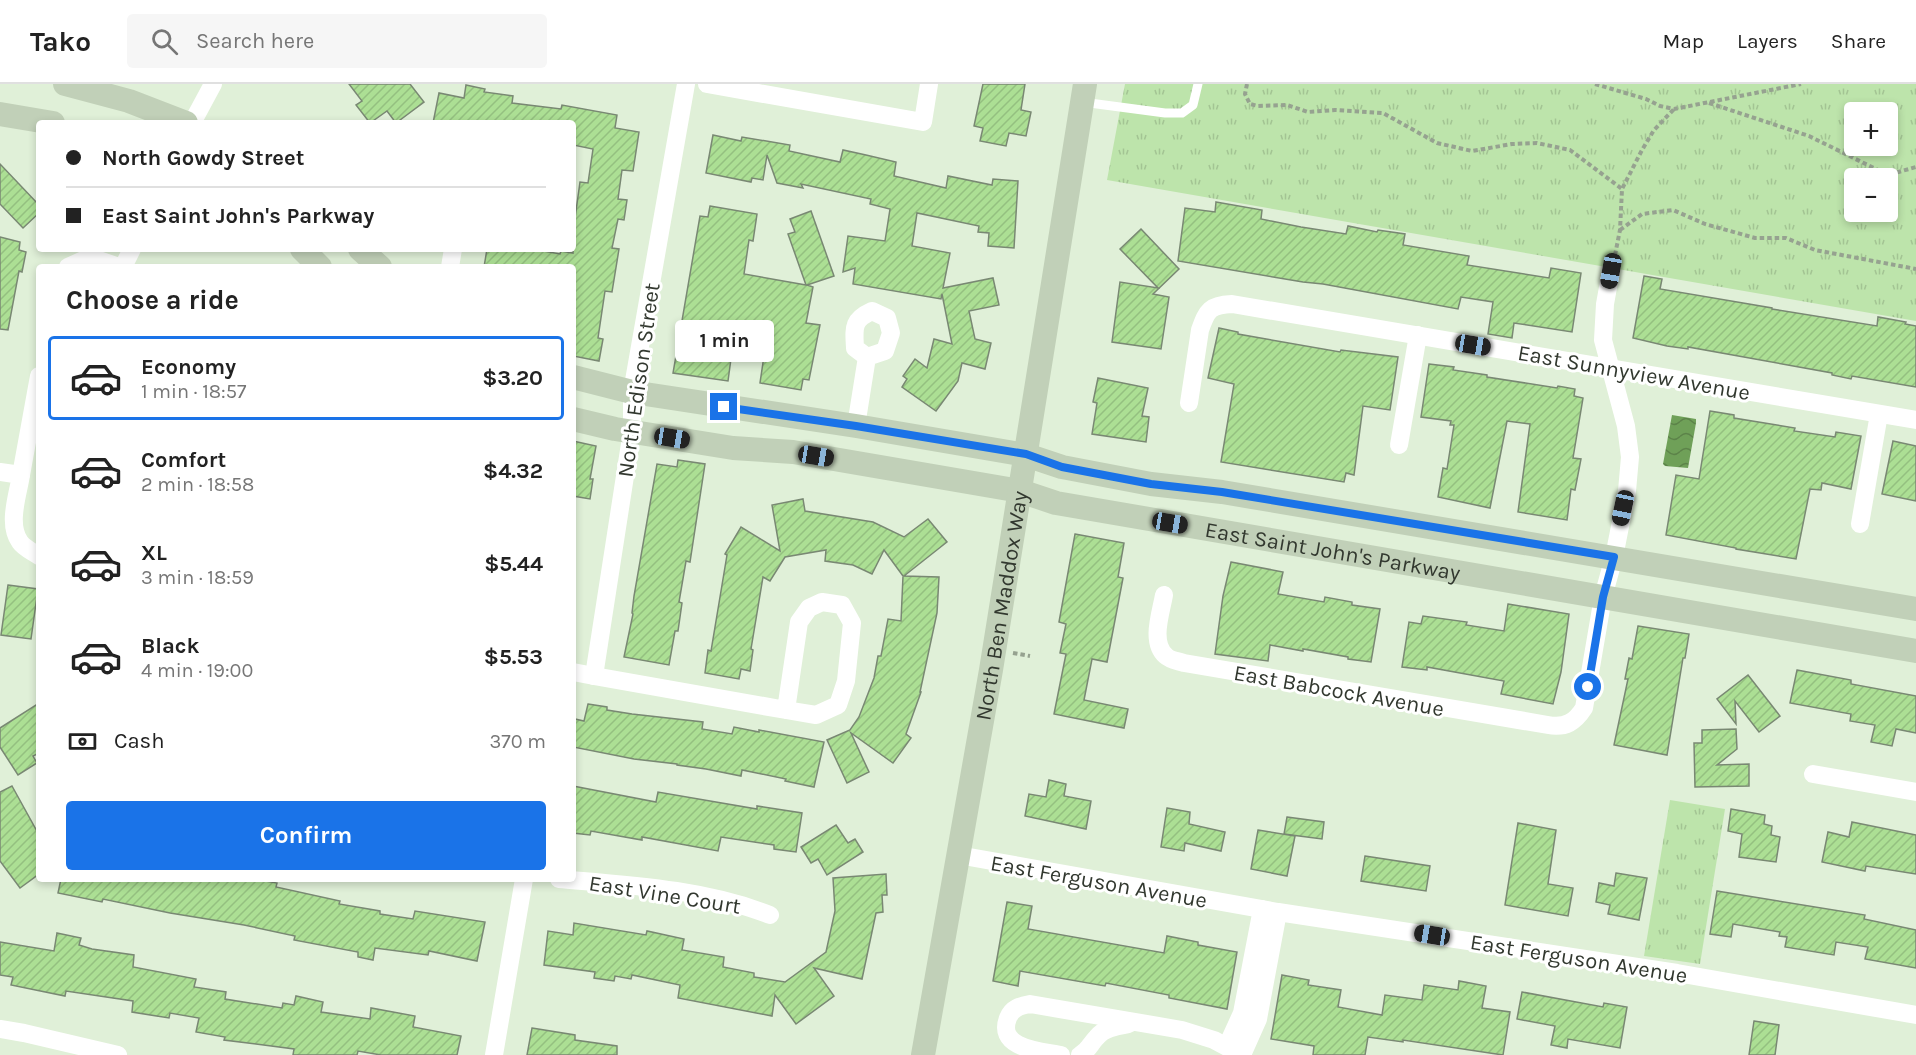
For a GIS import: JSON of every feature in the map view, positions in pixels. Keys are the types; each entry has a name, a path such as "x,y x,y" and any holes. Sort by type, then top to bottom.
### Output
{"main road":[{"path":"64,84 129,101 178,120"},
{"name":"North Ben Maddox Way","path":"923,1055 991,670 1084,93"},
{"path":"0,114 36,120"},
{"path":"305,252 318,264"},
{"path":"363,252 377,264"},
{"name":"East Saint John's Parkway","path":"576,378 632,392 1026,454 1062,467 1151,484 1234,494 1916,609"},
{"name":"East Saint John's Parkway","path":"576,420 733,448 793,452 1020,490 1056,503 1916,651"}],"street":[{"path":"194,120 213,84"},
{"name":"North Edison Street","path":"594,676 632,431 632,392 686,84"},
{"path":"707,84 923,122 929,84"},
{"path":"75,264 90,258 111,264"},
{"path":"1603,597 1614,557 1627,491 1630,457 1626,426 1603,340 1605,304 1611,271"},
{"name":"East Sunnyview Avenue","path":"1189,404 1200,330 1207,313 1210,308 1220,304 1232,304 1916,420"},
{"path":"1399,446 1418,335"},
{"path":"856,426 867,357"},
{"path":"36,392 14,522 16,534 21,543 36,554"},
{"path":"1860,524 1880,414"},
{"path":"0,472 21,475"},
{"name":"East Babcock Avenue","path":"1164,595 1158,627 1158,645 1167,657 1184,663 1558,727 1576,720 1584,708 1603,597"},
{"path":"576,673 786,710 816,715 838,705 846,681 852,622 842,605 822,602 809,608 799,622 786,710"},
{"path":"1813,774 1916,792"},
{"name":"East Ferguson Avenue","path":"958,855 1270,911 1677,973 1916,1015"},
{"name":"East Vine Court","path":"576,880 713,897 770,915"},
{"path":"494,1055 523,882"},
{"path":"1061,1055 1023,1047 1013,1042 1007,1034 1006,1022 1011,1012 1019,1006 1030,1004 1182,1030 1214,1040 1237,1052 1242,1013 1270,911"},
{"path":"1080,1055 1091,1048 1097,1036 1108,1029 1133,1022"},
{"path":"0,1029 118,1055"}],"lane":[{"path":"1084,93 1165,113 1182,112 1193,105 1198,84"}],"path":[{"path":"1247,84 1245,94 1250,104 1287,105 1308,112 1335,110 1383,113 1437,143 1472,152 1512,144 1537,143 1570,150 1622,189"},
{"path":"1595,84 1674,109 1802,84"},
{"path":"1709,103 1809,136 1888,175 1916,167"},
{"path":"1611,271 1620,230 1622,189 1654,130 1674,109"},
{"path":"1620,230 1642,214 1673,210 1706,224 1755,237 1786,238 1815,250 1916,269"}],"green space":[{"path":"1125,84 1916,84 1916,321 1107,180"},
{"path":"1670,800 1725,809 1700,964 1644,956"}],"water":[{"path":"1672,415 1696,419 1688,468 1663,464"}],"building":[{"path":"349,84 410,84 424,102 400,120 394,120 387,111 374,120 368,120 356,105 362,101"},
{"path":"983,84 1025,84 1021,110 1031,112 1026,136 1009,133 1006,146 980,141 983,128 974,126"},
{"path":"466,85 485,89 484,92 513,96 512,103 561,109 562,105 617,115 615,128 639,132 633,171 622,170 618,199 627,200 624,220 618,219 612,248 619,249 612,292 605,291 598,338 603,339 599,361 576,357 576,264 484,264 486,252 560,254 561,252 576,252 576,211 580,182 588,183 593,149 576,146 576,120 434,120 439,93 464,98"},
{"path":"713,135 741,141 742,137 790,145 789,151 840,162 843,150 866,155 896,162 894,176 946,188 948,176 992,185 993,179 1018,181 1014,248 988,246 989,233 978,232 979,226 917,213 912,246 950,253 943,288 993,278 999,305 969,311 975,339 991,343 985,369 962,363 958,381 936,411 902,387 907,379 903,376 915,359 927,368 934,339 952,344 942,294 941,299 853,284 855,268 843,272 848,236 885,241 890,209 870,204 871,199 801,184 803,188 777,183 767,155 763,180 752,178 751,182 706,173"},
{"path":"0,164 36,202 36,216 23,228 0,204"},
{"path":"1216,202 1262,210 1261,219 1301,227 1346,234 1348,226 1377,232 1378,230 1405,234 1403,245 1469,256 1467,265 1549,278 1551,268 1581,273 1572,332 1514,323 1512,338 1488,334 1493,302 1461,297 1458,309 1323,284 1178,261 1185,208 1215,212"},
{"path":"710,206 757,214 753,241 749,240 744,274 806,285 788,234 795,232 790,219 811,211 834,276 807,285 813,287 806,323 820,325 809,380 803,379 801,390 760,383 765,349 733,344 728,381 673,373 700,216 708,217"},
{"path":"1141,229 1179,269 1153,294 1169,297 1161,349 1112,342 1120,282 1158,288 1120,249"},
{"path":"0,237 20,242 19,250 26,252 22,272 19,271 8,330 0,329"},
{"path":"1644,276 1662,279 1660,289 1877,326 1878,317 1916,326 1916,387 1852,376 1851,379 1832,375 1832,373 1688,347 1688,349 1667,346 1633,338"},
{"path":"1219,328 1238,332 1238,334 1340,352 1341,350 1398,357 1390,410 1363,406 1354,475 1346,473 1344,482 1221,462 1234,384 1208,378"},
{"path":"1429,364 1454,367 1453,370 1487,375 1487,377 1575,389 1574,396 1583,398 1573,458 1581,459 1575,490 1571,489 1567,520 1518,512 1530,424 1507,421 1490,508 1438,497 1443,468 1447,469 1454,425 1450,425 1451,421 1421,417"},
{"path":"1098,378 1148,388 1142,416 1149,417 1146,442 1092,434 1097,403 1093,402"},
{"path":"1710,411 1734,415 1734,418 1795,428 1794,431 1835,437 1836,432 1861,436 1851,489 1822,483 1821,490 1810,489 1796,559 1666,535 1676,475 1699,479"},
{"path":"1893,441 1916,446 1916,501 1882,494"},
{"path":"576,442 596,446 590,479 593,479 590,499 576,497"},
{"path":"678,460 705,464 690,562 686,561 679,602 682,603 678,631 675,631 669,665 624,657 657,464 677,467"},
{"path":"803,499 805,511 873,522 904,537 928,519 947,542 904,576 939,577 937,613 921,692 906,734 911,738 893,763 851,733 869,772 847,783 827,740 850,730 859,717 874,678 878,656 881,656 888,619 901,621 903,576 884,550 872,574 853,565 825,561 826,550 785,557 770,581 763,577 751,649 753,650 750,671 741,669 739,679 705,673 708,650 711,651 727,555 725,554 741,527 780,551 772,505"},
{"path":"1075,534 1124,543 1118,577 1123,578 1107,662 1092,659 1084,700 1128,709 1124,728 1054,714 1066,654 1060,653 1066,624 1059,622"},
{"path":"1231,562 1283,572 1278,594 1324,602 1325,597 1352,602 1352,605 1380,609 1371,662 1270,645 1268,661 1215,654 1223,596"},
{"path":"8,585 36,589 31,639 1,635"},
{"path":"1508,604 1569,614 1561,672 1553,704 1501,694 1504,681 1427,667 1427,670 1402,667 1409,622 1421,624 1423,616 1467,622 1466,625 1504,631"},
{"path":"1638,626 1689,634 1667,755 1614,745 1628,679 1625,679 1629,658 1632,659"},
{"path":"1797,670 1851,680 1851,684 1916,696 1916,733 1896,729 1892,746 1871,742 1875,725 1850,721 1851,714 1790,703"},
{"path":"1748,675 1780,716 1759,732 1735,701 1736,724 1717,699"},
{"path":"588,704 632,714 703,722 702,729 732,734 734,727 824,742 814,787 742,770 741,776 576,748 576,719 584,721"},
{"path":"36,705 36,754 33,756 36,764 18,775 0,747 0,728"},
{"path":"1736,729 1737,749 1717,765 1749,764 1749,786 1695,787 1694,743 1702,743 1702,730"},
{"path":"1049,780 1066,784 1064,796 1091,801 1086,829 1025,816 1029,794 1046,797"},
{"path":"12,786 36,830 36,876 20,888 0,861 0,792"},
{"path":"576,787 656,802 658,792 757,809 757,806 802,813 796,852 774,849 774,845 721,837 718,851 642,837 642,840 591,831 590,835 576,833"},
{"path":"1167,808 1190,812 1189,824 1225,832 1221,851 1185,843 1184,851 1161,847"},
{"path":"1731,809 1765,815 1764,824 1772,826 1771,835 1780,837 1776,862 1739,857 1742,834 1728,831"},
{"path":"1287,817 1324,822 1322,839 1284,834"},
{"path":"1852,822 1916,835 1916,874 1866,866 1865,871 1822,862 1828,832 1849,837"},
{"path":"1518,823 1556,830 1548,884 1573,888 1568,916 1505,905"},
{"path":"836,825 848,843 855,839 863,852 827,875 818,859 811,863 801,847"},
{"path":"1258,830 1295,836 1287,876 1251,869"},
{"path":"1365,856 1430,866 1426,891 1361,881"},
{"path":"1616,873 1647,878 1639,920 1608,914 1610,905 1596,902 1599,883 1614,886"},
{"path":"886,874 887,895 882,895 883,912 876,913 862,979 814,968 834,996 796,1024 775,995 772,1016 678,998 680,985 632,975 631,979 615,976 614,981 594,978 595,972 544,965 548,931 573,935 574,923 646,935 647,931 684,939 682,950 724,957 723,967 754,973 754,977 785,982 826,952 835,911 833,878"},
{"path":"60,882 271,882 277,883 276,887 340,901 339,904 380,911 380,914 413,919 415,911 485,922 477,961 429,951 428,955 375,948 373,960 358,957 358,952 294,940 295,936 244,925 58,893"},
{"path":"1717,891 1865,915 1864,919 1916,930 1916,968 1865,959 1868,947 1836,942 1834,955 1785,947 1787,937 1779,936 1780,932 1733,924 1731,937 1710,934"},
{"path":"1007,902 1032,906 1028,929 1164,953 1167,936 1198,942 1198,945 1237,952 1227,1009 1106,983 1105,986 1020,971 1018,986 993,981"},
{"path":"57,933 81,938 79,945 92,949 134,955 133,967 196,979 194,987 226,992 225,999 282,1008 283,1003 294,1005 296,996 323,1002 321,1012 370,1019 371,1008 415,1016 413,1027 461,1036 457,1055 381,1055 358,1051 357,1055 293,1055 294,1049 224,1040 225,1037 196,1032 199,1018 170,1013 169,1018 132,1012 133,1001 66,991 65,996 11,985 13,977 0,975 0,942 54,951"},
{"path":"1282,975 1309,980 1308,985 1341,990 1338,1007 1382,1015 1385,995 1422,1000 1424,985 1458,990 1459,981 1486,986 1482,1008 1510,1012 1503,1055 1368,1037 1365,1055 1313,1055 1314,1046 1271,1039"},
{"path":"1522,992 1603,1007 1604,1003 1627,1007 1620,1048 1568,1039 1567,1048 1551,1045 1555,1026 1517,1019"},
{"path":"1754,1021 1779,1025 1775,1055 1749,1055"},
{"path":"532,1028 575,1035 575,1040 617,1046 617,1055 527,1055"}],"route":[{"path":"724,407 1026,454 1062,467 1151,484 1222,492 1614,557 1603,597 1588,687"}]}
